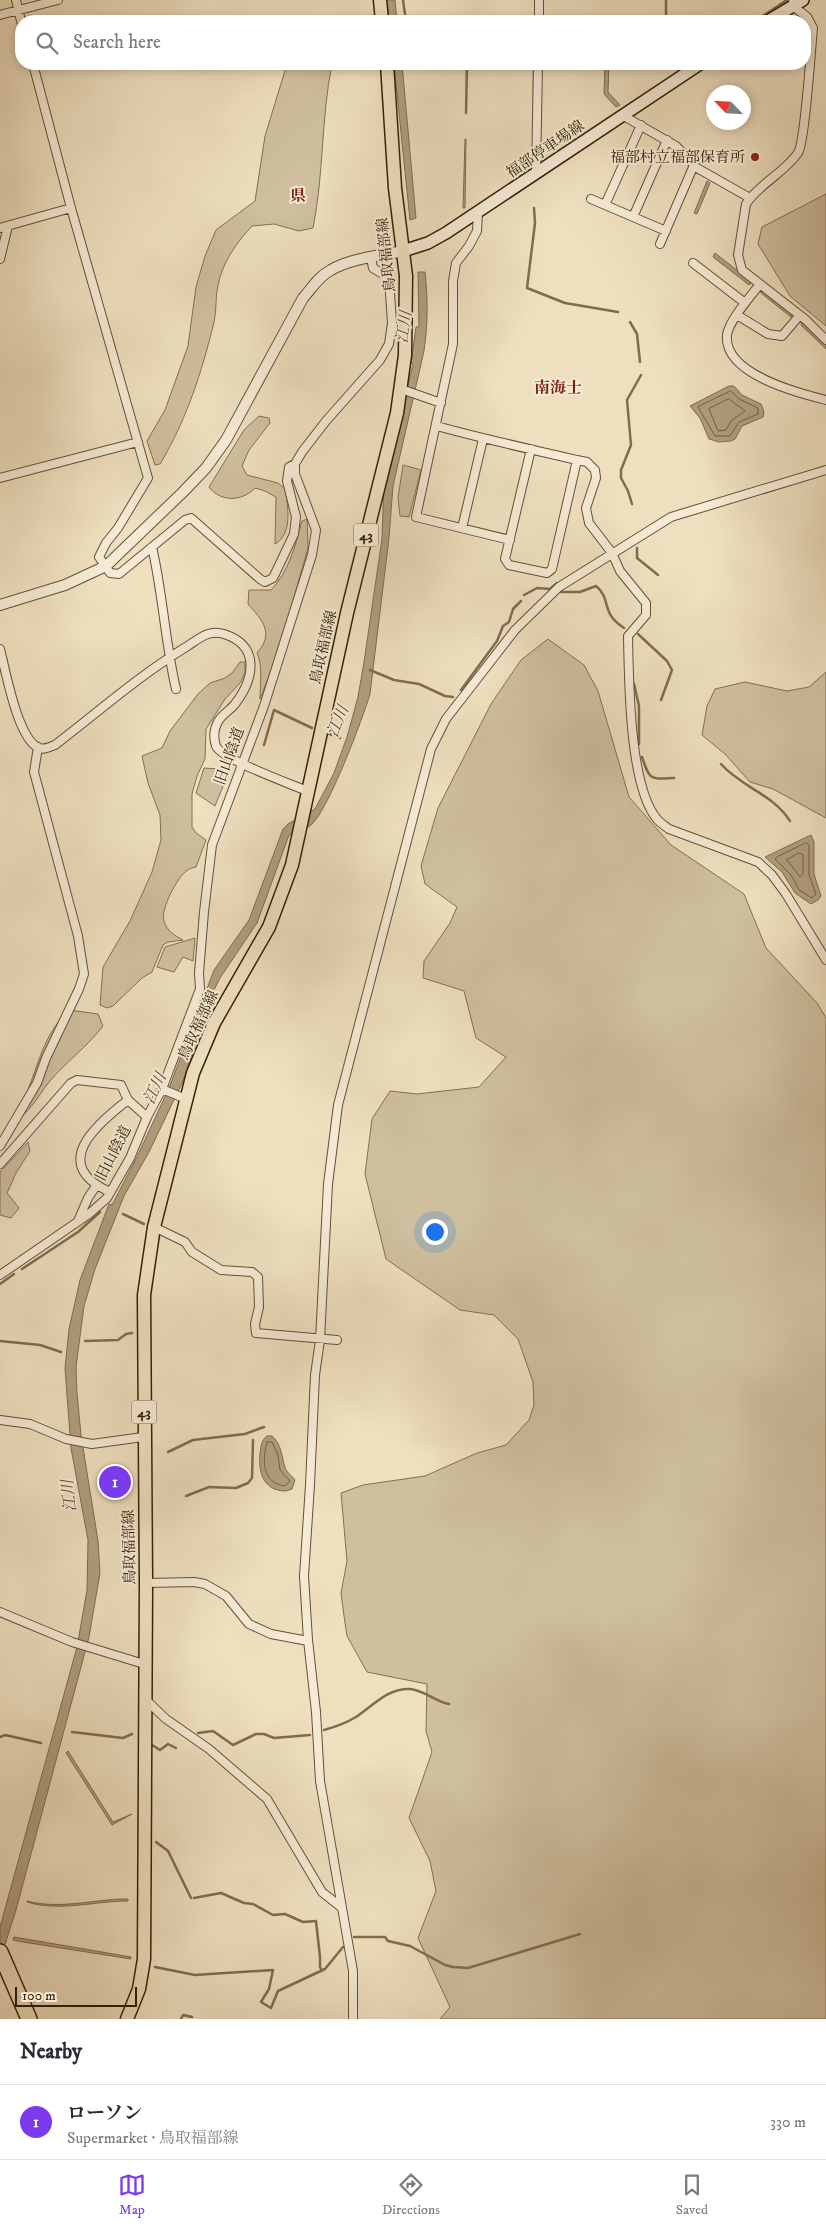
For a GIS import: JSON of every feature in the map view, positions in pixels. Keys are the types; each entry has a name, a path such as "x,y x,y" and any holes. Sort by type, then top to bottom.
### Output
{"highway":[{"path":"0,1952 22,2019"},
{"path":"0,1966 29,2019"}],"main road":[{"path":"380,0 381,15"},
{"path":"777,15 796,2"},
{"name":"鳥取福部線","path":"127,2019 139,1989 144,1959 144,1664 146,1583 143,1437 144,1295 154,1227 182,1098 214,1023 269,927 292,865 347,613 397,413 401,389 407,316 406,276 396,188 387,70"},
{"name":"福部停車場線","path":"403,251 428,243 478,212 691,70"}],"street":[{"path":"16,0 19,15"},
{"path":"0,15 58,0"},
{"path":"539,0 539,15"},
{"path":"796,2 806,15"},
{"path":"811,24 813,28 811,47"},
{"path":"35,70 71,208 148,478 99,557 110,573 120,574 185,520 191,518 260,579 266,582 273,578 294,534 296,517 287,481 288,466 295,464 326,421 380,360 389,344 392,323 389,278 373,268 371,258"},
{"path":"536,173 538,70"},
{"path":"809,70 800,150 746,204 738,255 742,270 800,316 826,340"},
{"path":"622,115 676,146 694,166 750,198"},
{"path":"605,205 641,125"},
{"path":"633,217 667,140"},
{"path":"660,244 694,166"},
{"path":"591,199 666,231"},
{"path":"0,259 4,227 71,208"},
{"path":"478,212 477,232 456,263 453,282 453,344 437,426 416,517 510,540"},
{"path":"0,605 65,585 106,566 206,468 226,440 296,310 320,278 331,269 403,251"},
{"path":"693,263 746,303"},
{"path":"760,284 737,315 727,335 730,353 742,367 770,382 826,400"},
{"path":"737,315 768,334 782,336 800,316"},
{"path":"401,389 441,403"},
{"path":"437,426 483,439 587,462 595,470 596,478 586,508 589,522 612,553 620,571 646,603 646,615 628,636 630,709 641,786 650,807 657,820 669,829 758,862 772,875 786,894 826,960"},
{"path":"462,528 483,439"},
{"path":"0,478 138,442"},
{"path":"531,449 505,559 509,565 548,573 552,569 577,460"},
{"name":"旧山陰道","path":"0,1275 77,1222 107,1198 130,1158 147,1117 163,1090 200,989 199,973 204,912 212,845 270,690 312,554 316,530 295,474 295,464"},
{"path":"353,2019 353,1971 320,1780 304,1576 315,1375 320,1340 328,1184 338,1105 431,749 446,719 515,630 559,587 670,517 826,470"},
{"path":"152,547 157,568 169,658 176,689"},
{"path":"0,649 20,725 38,747 43,749 55,745 169,658 204,634 221,633 247,648 252,662 248,680 235,703 219,720 214,734 216,747 221,753 307,791"},
{"path":"0,1146 37,1083 46,1058 79,989 84,974 78,936 34,772 38,747"},
{"path":"0,1164 73,1081 80,1079 121,1085 128,1100 147,1117"},
{"path":"163,1090 182,1098"},
{"path":"110,1192 96,1186 80,1167 83,1144 108,1115 128,1100"},
{"path":"77,1222 96,1186"},
{"path":"154,1227 185,1242 192,1252 221,1270 252,1272 258,1277 259,1308 255,1323 256,1332 320,1340 337,1340"},
{"path":"0,1420 30,1424 66,1439 92,1444 143,1437"},
{"path":"146,1583 194,1582 205,1584 226,1596 249,1624 271,1634 308,1641"},
{"path":"0,1612 72,1642 144,1664"},
{"path":"144,1698 166,1719 209,1749 267,1799 322,1892 341,1907"}],"shaded area":[{"path":"285,70 331,70 317,208 313,228 299,231 274,224 252,226 236,246 220,277 214,322 192,396 169,448 160,464 155,465 147,441 165,410 188,346 196,287 205,256 216,230 255,201 265,136"},
{"path":"826,194 826,326 790,296 758,244 762,227"},
{"path":"259,416 269,418 270,423 249,450 242,466 247,475 278,483 285,489 288,511 287,527 285,534 275,544 276,497 255,488 250,493 238,498 225,498 209,487 244,430"},
{"path":"403,465 421,470 409,517 400,516 398,498"},
{"path":"307,519 308,548 279,650 260,699 261,669 257,653 262,646 266,633 262,621 248,604 249,590 271,590 277,583 291,558 302,521"},
{"path":"548,639 584,665 598,691 629,797 671,845 744,894 766,948 817,1003 826,1018 826,2019 440,2019 450,2007 418,1938 436,1891 430,1861 409,1818 432,1752 426,1731 427,1684 367,1672 347,1636 341,1593 347,1561 341,1493 363,1485 425,1476 477,1453 506,1445 529,1420 534,1405 533,1382 518,1339 494,1315 460,1310 386,1259 365,1174 372,1119 390,1091 417,1094 479,1087 506,1057 476,1038 464,991 423,978 424,961 450,923 457,907 425,884 421,866 438,808 491,704 521,660"},
{"path":"240,662 245,662 245,673 240,683 225,699 206,729 205,759 197,776 192,794 192,827 196,833 206,840 196,867 189,869 179,879 167,901 163,916 169,930 183,940 168,942 163,945 152,972 142,978 113,1006 107,1008 100,1005 103,967 130,921 152,872 161,840 160,815 148,783 142,756 162,748 170,731 198,694 210,683 225,678 232,673"},
{"path":"826,672 826,818 773,789 750,782 725,754 702,735 707,706 715,689 745,682 787,691 809,687"},
{"path":"224,762 230,769 215,806 196,793 204,768 218,769"},
{"path":"195,938 193,961 183,957 174,972 157,967 165,947"},
{"path":"70,1010 98,1014 103,1026 49,1082 33,1105 12,1122 27,1091 49,1036"},
{"path":"28,1142 30,1151 16,1173 7,1193 19,1208 11,1218 0,1215 0,1172"}],"water":[{"path":"387,0 395,0 396,15 388,15"},
{"path":"395,70 403,70 416,218 410,220"},
{"path":"605,70 609,70 608,92 620,105 616,107 604,94"},
{"path":"465,139 465,208 463,208"},
{"path":"707,181 710,183 697,214 694,213"},
{"path":"715,253 752,282 749,285 713,257"},
{"path":"418,272 425,272 427,292 424,351 393,486 389,538 370,694 353,742 326,802 311,825 289,835 257,923 220,978 211,996 183,1081 149,1152 124,1196 95,1269 84,1306 76,1367 77,1393 81,1435 98,1541 100,1573 89,1637 16,1910 0,1960 0,1927 77,1647 87,1590 88,1540 71,1448 65,1368 69,1329 80,1280 109,1204 112,1205 137,1157 169,1088 214,970 249,920 283,829 288,824 315,809 334,773 347,737 358,697 382,539 384,482 413,364 411,363 416,327 419,327"},
{"path":"762,290 793,314 791,317 761,293"},
{"path":"803,322 826,344 826,349 801,325"},
{"path":"729,386 734,386 742,395 761,404 764,412 763,417 742,426 735,439 719,442 709,439 700,418 690,406"},
{"path":"811,835 814,842 814,874 821,896 811,904 795,893 782,872 765,857"},
{"path":"267,1436 272,1436 275,1439 286,1469 295,1480 292,1489 286,1491 278,1490 272,1488 264,1480 260,1468 260,1454 262,1442"},
{"path":"68,1751 113,1822 132,1814 112,1825 66,1753"},
{"path":"128,1899 128,1901 64,1906 39,1905 27,1902 73,1904"},
{"path":"14,1937 131,1957 131,1959 23,1942 13,1940"}],"waterway":[{"path":"403,0 405,15"},
{"path":"666,0 666,15"},
{"path":"764,15 787,0"},
{"path":"466,113 467,70"},
{"path":"534,70 534,102"},
{"path":"534,208 535,223 527,288 565,303 618,312"},
{"path":"630,322 637,334 640,362"},
{"path":"632,504 621,478 621,470 631,445 627,400 641,375"},
{"path":"637,548 637,558 658,575"},
{"path":"524,595 537,588 550,589 557,583"},
{"path":"561,592 580,592 596,586 604,596 612,617 624,628"},
{"path":"461,690 497,641 503,626 509,622 513,609 521,601"},
{"path":"638,634 667,661 672,670 661,700"},
{"path":"370,670 394,680 419,684 445,696 453,697"},
{"path":"634,684 639,706 639,744"},
{"path":"264,745 274,710 312,728"},
{"name":"江川","path":"327,733 340,738"},
{"path":"642,757 647,771 652,777 660,779 674,778"},
{"path":"721,764 738,779 775,804 790,821"},
{"path":"22,1269 78,1232 100,1212"},
{"path":"123,1214 144,1224"},
{"path":"0,1284 14,1274"},
{"path":"85,1341 118,1340 126,1334 132,1333"},
{"path":"0,1341 40,1345 61,1352"},
{"path":"168,1452 193,1440 245,1434 264,1427"},
{"path":"186,1496 209,1487 236,1488 248,1483 252,1478 253,1440"},
{"path":"324,1730 352,1719 387,1695 402,1689 415,1690 449,1704"},
{"path":"198,1733 213,1731 233,1745 256,1734 264,1734 274,1738 310,1735"},
{"path":"72,1732 123,1738 132,1734"},
{"path":"0,1737 5,1735 41,1743"},
{"path":"152,1745 160,1750 168,1744 176,1748"},
{"path":"156,1842 168,1851 191,1898"},
{"path":"194,1898 221,1893 244,1903 253,1904 273,1915 285,1914 303,1922 316,1921 320,1967 322,1971"},
{"path":"354,1937 385,1937 388,1941 410,1946 445,1965 468,1968 580,1934"},
{"path":"155,1967 195,1975 273,1970 269,1989 261,2002 271,2008 278,1991 325,1969 343,1947"},
{"path":"181,2019 183,2015 192,2017"}],"place":[{"name":"福部村立福部保育所","path":"755,157"},
{"name":"ローソン","path":"115,1482"}],"district":[{"name":"県","path":"298,195"},
{"name":"南海士","path":"558,387"}]}
